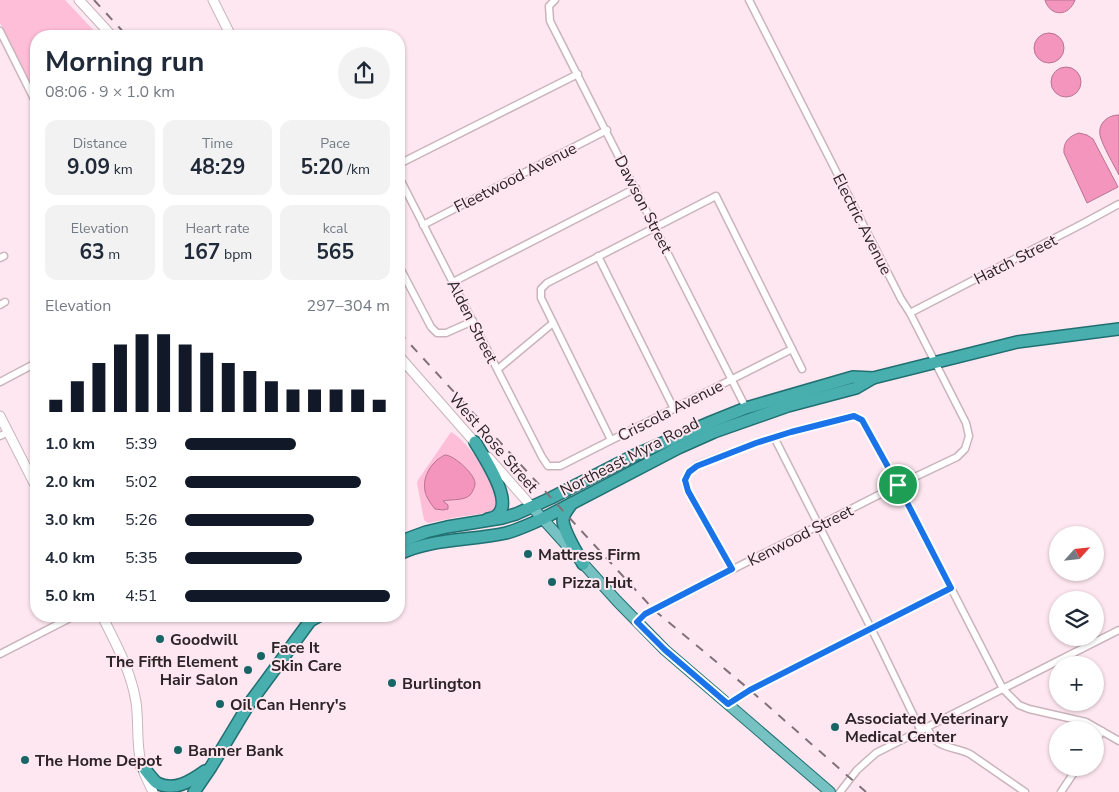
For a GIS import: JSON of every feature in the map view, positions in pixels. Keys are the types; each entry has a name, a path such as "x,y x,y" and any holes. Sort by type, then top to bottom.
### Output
{"highway":[{"name":"Northeast Myra Road","path":"405,540 447,527 516,514 633,456 746,408 853,377 873,378 1017,342 1119,328"},
{"name":"Northeast Myra Road","path":"405,552 427,544 506,533 542,519 678,448 714,432 788,406 856,388 873,378"},
{"path":"475,442 493,472 503,504 496,516 479,522"},
{"path":"572,503 565,513 563,520 566,532 583,564"},
{"path":"194,792 249,704 308,622"},
{"path":"141,764 156,782 163,786 174,788 184,785 211,767"}],"main road":[{"path":"79,0 106,30"},
{"path":"213,0 227,30"},
{"name":"West Rose Street","path":"405,363 542,519 637,622 665,650 830,792"},
{"path":"0,416 4,434 30,478"},
{"path":"105,622 130,676 136,704 141,764 153,792"}],"street":[{"name":"Dawson Street","path":"555,0 549,6 550,21 607,130 746,408"},
{"name":"Electric Avenue","path":"749,0 896,290 910,313 966,423 969,436 966,449"},
{"path":"0,31 30,91"},
{"path":"405,161 578,74"},
{"name":"Fleetwood Avenue","path":"423,225 607,130"},
{"path":"453,282 636,188"},
{"name":"Alden Street","path":"406,191 548,466"},
{"path":"611,440 541,298 541,289 546,283 716,196 802,369"},
{"name":"Hatch Street","path":"910,313 1119,204"},
{"path":"598,256 674,409"},
{"path":"405,278 431,328 437,333 446,333 473,321"},
{"path":"498,369 553,323"},
{"name":"Criscola Avenue","path":"548,466 560,466 792,349"},
{"path":"0,382 30,366"},
{"path":"732,569 688,491 685,480 689,472 697,466 774,437 854,416 862,420 898,485 1003,689 1019,705 1082,721"},
{"path":"774,437 924,729 943,745 970,754 1025,792"},
{"name":"Kenwood Street","path":"637,622 645,614 898,485 957,457 966,449"},
{"path":"728,704 750,690 951,588"},
{"path":"0,654 62,622"},
{"path":"840,792 857,770 876,753 1119,630"},
{"path":"1104,732 1119,741"},
{"path":"1061,792 1072,776"}],"shaded area":[{"path":"0,0 65,0 93,30 30,30 30,82 0,23"},
{"path":"1045,0 1075,0 1068,10 1060,13 1051,10"},
{"path":"1049,33 1060,37 1064,48 1060,59 1049,63 1038,59 1034,48 1038,37"},
{"path":"1066,67 1077,71 1081,82 1077,93 1066,97 1055,93 1051,82 1055,71"},
{"path":"1119,115 1119,175 1103,144 1100,131 1105,120 1111,116"},
{"path":"1079,133 1093,139 1118,187 1087,203 1064,153 1067,140"},
{"path":"451,432 464,443 485,469 497,495 497,506 492,512 428,523 424,520 417,483"},
{"path":"445,455 454,458 464,466 472,476 475,484 472,493 467,497 443,501 448,505 448,509 443,510 433,507 426,496 424,485 432,465"}],"railway":[{"path":"94,0 122,30"},
{"path":"405,339 654,610 750,690 866,792"}],"place":[{"name":"Mattress Firm","path":"528,554"},
{"name":"Pizza Hut","path":"552,582"},
{"name":"Goodwill","path":"160,639"},
{"name":"Face It Skin Care","path":"261,656"},
{"name":"The Fifth Element Hair Salon","path":"248,670"},
{"name":"Burlington","path":"392,683"},
{"name":"Oil Can Henry's","path":"220,704"},
{"name":"Associated Veterinary Medical Center","path":"835,727"},
{"name":"Banner Bank","path":"178,750"},
{"name":"The Home Depot","path":"25,760"}],"route":[{"path":"854,416 862,420 898,485 951,588 750,690 728,704 665,650 637,622 645,614 732,569 688,491 685,480 689,472 697,466 756,443 854,416"}]}
